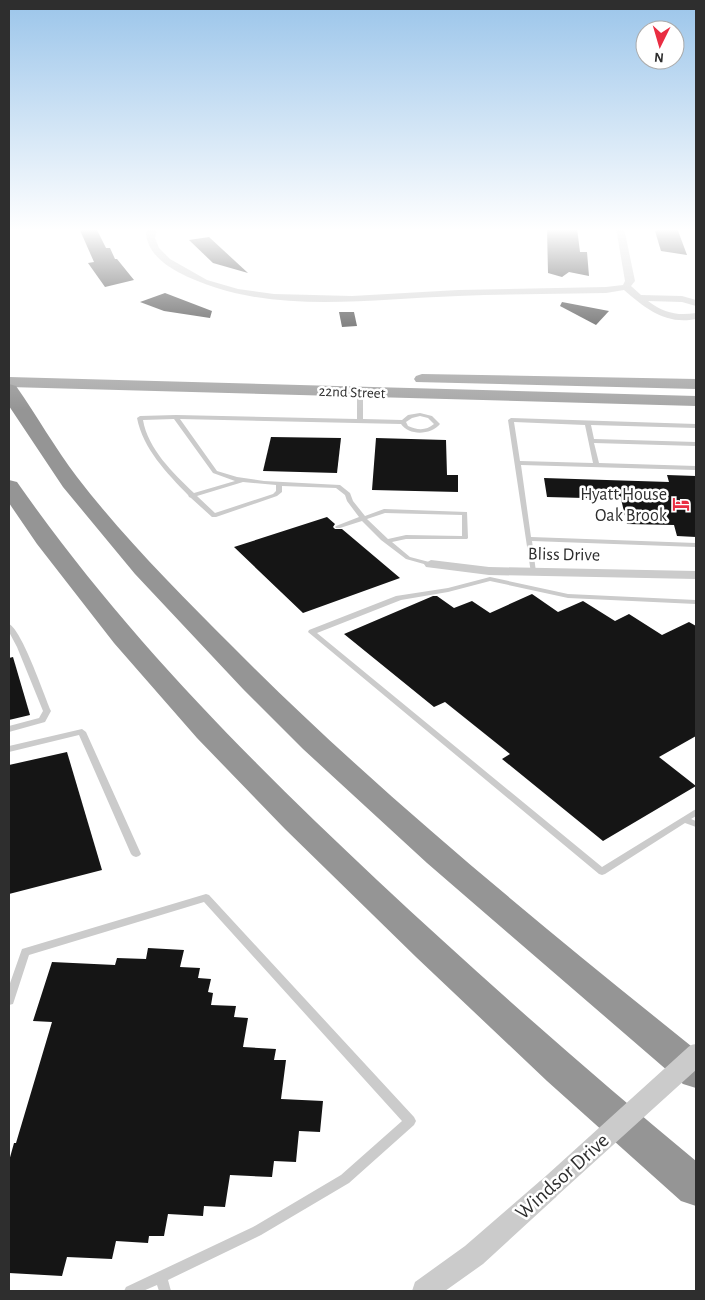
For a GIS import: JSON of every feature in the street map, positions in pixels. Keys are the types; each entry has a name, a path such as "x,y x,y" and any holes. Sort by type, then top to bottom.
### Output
{"highway":[{"path":"9,390 45,447 119,540 176,604 276,707 491,903 696,1072"},
{"path":"9,487 47,541 123,636 252,778 414,936 524,1037 696,1187"}],"main road":[{"name":"22nd Street","path":"9,373 61,379 360,392 696,401"},
{"name":"22nd Street","path":"9,382 61,379 696,384"}],"street":[{"path":"229,289 253,294 320,298 615,289"},
{"path":"628,289 653,311 665,316 685,318 696,316"},
{"path":"638,298 682,300 696,303"},
{"name":"Bliss Drive","path":"431,564 490,575 533,572 696,575"},
{"name":"Windsor Drive","path":"424,1291 474,1255 696,1055"}],"lane":[{"path":"360,392 360,421"},
{"path":"279,484 279,492 275,496 214,516 191,496 163,462 140,428 140,418 176,417 403,422 408,417 418,415 434,418 437,424 433,428 422,431 406,427 403,422"},
{"path":"176,417 215,472 243,480 279,484 338,486 348,494 349,501 362,518 409,558 431,564"},
{"path":"533,572 511,420 696,426"},
{"path":"588,423 596,466"},
{"path":"591,441 696,444"},
{"path":"517,463 696,468"},
{"path":"191,496 243,480"},
{"path":"338,527 384,511 465,513 465,538 406,537 390,541"},
{"path":"528,539 696,545"},
{"path":"696,602 568,596 490,575 448,590 399,598 312,632 602,872 696,812"},
{"path":"9,626 21,646 47,710 42,720 9,729"},
{"path":"9,749 82,732 136,854"},
{"path":"684,820 696,824"},
{"path":"9,1002 25,952 206,898 410,1121 345,1179 256,1231 130,1291"},
{"path":"161,1277 165,1291"}],"building":[{"path":"165,293 212,311 210,318 164,311 140,302"},
{"path":"562,302 609,311 596,325 560,306"},
{"path":"339,312 354,312 357,326 342,327"},
{"path":"271,437 341,438 337,473 263,471"},
{"path":"376,438 446,440 447,475 458,475 458,492 372,490"},
{"name":"Hyatt House Oak Brook","path":"667,475 696,476 696,537 677,536 674,525 627,524 621,499 547,497 544,478 669,482"},
{"path":"327,517 335,524 333,527 335,529 342,529 400,578 303,613 234,547"},
{"path":"532,594 558,612 583,601 615,621 629,614 662,635 689,622 696,626 696,736 659,757 696,786 603,841 502,759 510,754 445,702 434,707 344,634 433,596 437,596 454,608 472,601 490,613"},
{"path":"13,657 30,715 9,720 9,658"},
{"path":"67,752 102,870 9,894 9,765"},
{"path":"148,948 184,950 180,967 200,968 198,978 211,979 208,992 213,993 211,1005 236,1006 234,1017 248,1018 243,1047 276,1049 274,1060 286,1060 281,1099 323,1101 320,1132 299,1131 296,1162 274,1161 272,1177 230,1175 225,1207 204,1206 203,1216 168,1214 164,1236 149,1236 148,1243 116,1241 112,1259 67,1257 62,1276 9,1273 9,1161 52,1022 33,1021 52,962 115,965 117,958 146,959"}],"place":[{"name":"Hyatt House Oak Brook","path":"681,504"}]}
